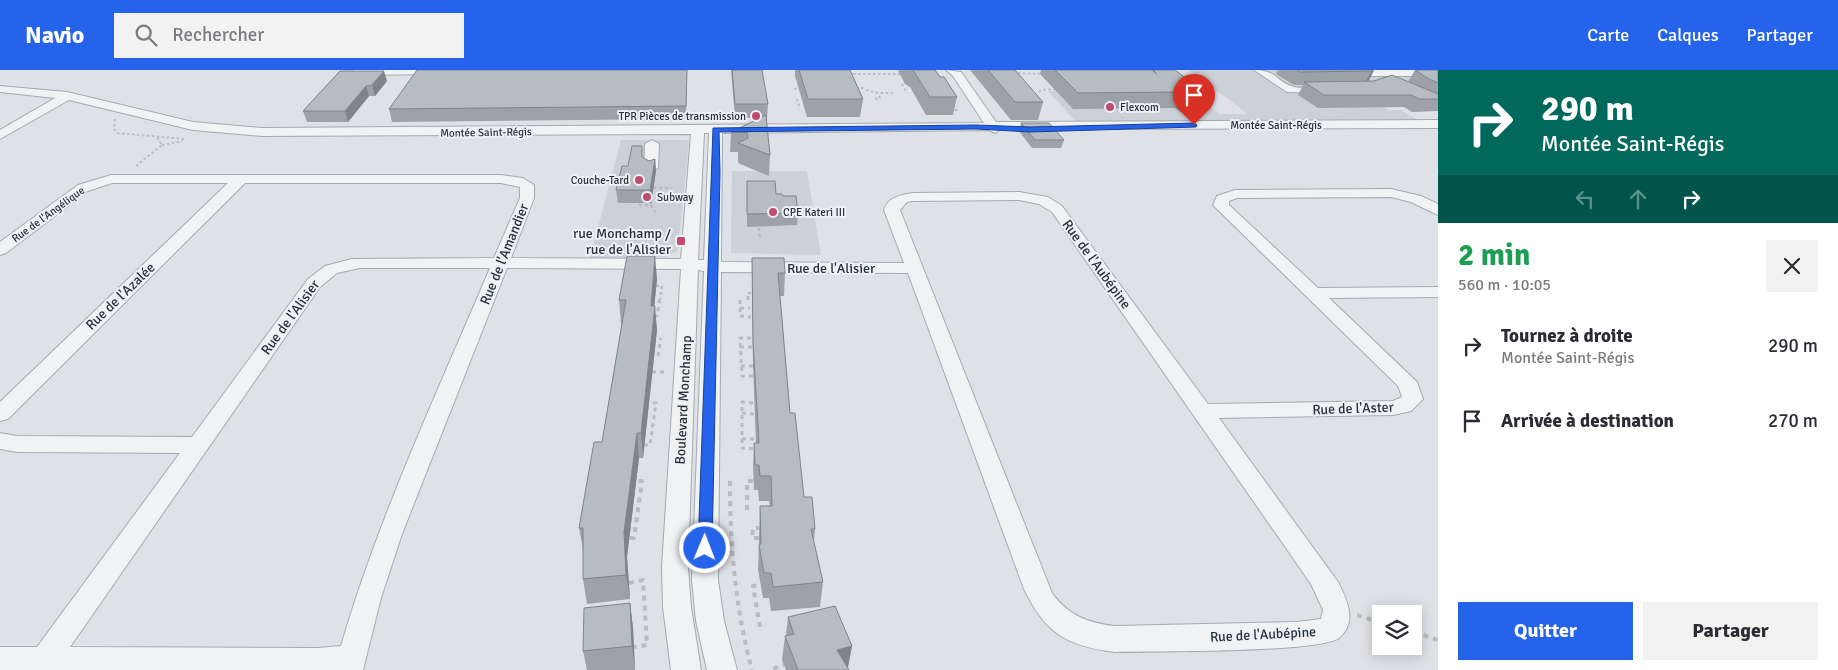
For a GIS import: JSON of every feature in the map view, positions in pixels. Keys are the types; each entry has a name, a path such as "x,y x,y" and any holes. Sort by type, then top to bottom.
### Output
{"street":[{"path":"1259,70 1290,90 1302,92 1338,89"},
{"path":"1347,70 1374,85 1380,82 1393,83 1373,73"},
{"path":"1359,70 1373,73 1438,71"},
{"path":"349,72 456,71"},
{"path":"946,73 957,74 994,127"},
{"name":"Montée Saint-Régis","path":"0,89 67,96 174,123 246,132 350,133 994,127 1080,122 1113,126 1438,124"},
{"path":"0,135 67,96"},
{"path":"960,112 976,127"},
{"name":"Boulevard Monchamp","path":"698,130 705,264 705,580 710,621 722,670"},
{"name":"Boulevard Monchamp","path":"686,670 677,607 676,567 716,130"},
{"path":"651,168 652,144"},
{"name":"Rue de l'Amandier","path":"98,182 120,178 501,179 524,182 528,188 527,198 390,534 368,598 349,664"},
{"name":"Rue de l'Azalée","path":"0,414 241,179"},
{"name":"Rue de l'Angélique","path":"0,250 76,193 98,182"},
{"name":"Rue de l'Aster","path":"1203,411 1393,408 1413,400 1413,394 1405,381 1224,208 1221,205 1222,199 1235,194 1384,193 1409,197 1424,202 1438,210"},
{"name":"Rue de l'Aubépine","path":"1019,196 1035,198 1049,203 1057,209 1329,590 1337,610 1334,624 1328,630 1316,634 1288,636 1115,639 1073,631 1053,616 1041,599 912,263 892,210 895,203 902,199 1019,196"},
{"name":"Rue de l'Alisier","path":"44,660 314,283 326,272 345,264 356,263 912,263"},
{"path":"1313,294 1438,292"},
{"path":"0,442 18,444 198,445"},
{"path":"0,660 318,661 349,664"}],"path":[{"path":"1010,70 1013,73 1052,74"},
{"path":"840,74 908,74"},
{"path":"902,84 907,93"},
{"path":"1053,86 1062,86"},
{"path":"849,88 876,90 880,98 875,99"},
{"path":"1039,92 1041,90 1056,90 1055,88"},
{"path":"794,89 809,89"},
{"path":"877,93 893,93"},
{"path":"797,99 799,106"},
{"path":"951,105 954,110 960,112"},
{"path":"950,110 960,112"},
{"path":"157,137 162,145"},
{"path":"131,169 162,145 189,140"},
{"path":"653,186 672,188"},
{"path":"652,198 651,205 656,214"},
{"path":"639,205 651,205"},
{"path":"759,228 760,239"},
{"path":"654,316 657,316 662,286 656,286"},
{"path":"748,300 748,293 752,293"},
{"path":"740,300 740,316 751,317"},
{"path":"740,308 750,308"},
{"path":"656,338 667,338"},
{"path":"658,356 661,338"},
{"path":"751,338 740,338 740,347 742,376 753,376"},
{"path":"740,347 752,347"},
{"path":"741,366 753,366"},
{"path":"652,372 671,372"},
{"path":"753,403 742,402 742,448 757,449"},
{"path":"644,445 650,445 656,403 648,403"},
{"path":"742,413 754,414"},
{"path":"742,439 756,439"},
{"path":"630,538 634,538 642,481 636,481"},
{"path":"747,510 747,481 753,481"},
{"path":"747,488 754,488"},
{"path":"730,500 731,560 734,592 738,618 752,670"},
{"path":"759,538 752,538 753,528 767,528 766,519"},
{"path":"629,583 643,580 647,645 634,647"},
{"path":"760,627 752,586 761,585"},
{"path":"754,595 762,594"},
{"path":"1357,616 1372,620"},
{"path":"1422,635 1438,640"},
{"path":"776,670 775,668 784,665"}],"shaded area":[{"path":"1189,70 1438,70 1431,105 1408,95 1381,104 1389,110 1401,110 1418,120 1077,123 1048,91 1188,89 1219,114 1248,114"},
{"path":"621,140 687,140 689,142 678,249 677,252 666,255 667,257 590,258"},
{"name":"CPE Kateri III","path":"732,171 807,171 821,255 731,253"}],"building":[{"path":"417,70 687,70 686,106 389,109"},
{"path":"732,70 762,70 768,104 735,104"},
{"path":"799,70 850,70 863,99 808,99"},
{"path":"913,70 935,70 940,77 944,77 957,97 930,97"},
{"path":"988,70 1015,70 1043,102 1015,102"},
{"path":"1055,70 1152,70 1157,74 1153,70 1175,70 1210,97 1188,98 1181,92 1078,93"},
{"path":"1297,70 1373,70 1300,72"},
{"path":"1415,70 1438,70 1438,83 1429,79"},
{"path":"340,71 384,71 372,85 366,86 345,111 303,111"},
{"path":"1392,75 1438,94 1438,99 1419,99 1411,95 1324,95 1304,82 1374,81"},
{"path":"766,115 770,155 738,143 748,138 747,132 731,132"},
{"path":"1021,123 1049,123 1064,140 1035,140"},
{"path":"632,146 642,146 642,157 649,161 655,159 650,190 616,190 622,166 628,166"},
{"path":"747,181 775,181 776,194 796,196 798,213 747,214"},
{"path":"627,256 655,256 651,306 655,306 641,433 637,433 624,532 626,575 583,579 583,528 579,528 594,442 602,442 626,300 619,300"},
{"path":"752,258 784,258 785,273 778,273 790,413 795,413 804,497 812,497 815,529 811,529 823,582 773,587 771,573 764,573 759,545 761,544 760,506 772,506 771,476 760,476 759,465 755,465 754,443 759,443 753,342"},
{"path":"630,603 632,646 583,651 584,608"},
{"path":"835,606 852,646 837,650 849,670 798,670 785,636 794,634 788,617"}],"place":[{"name":"Flexcom","path":"1110,107"},
{"name":"TPR Pièces de transmission","path":"756,116"},
{"name":"Couche-Tard","path":"639,180"},
{"name":"Subway","path":"647,197"},
{"name":"CPE Kateri III","path":"773,212"},
{"name":"rue Monchamp / rue de l'Alisier","path":"681,241"}],"route":[{"path":"705,548 716,130 976,127 1003,130 1194,125"}]}
